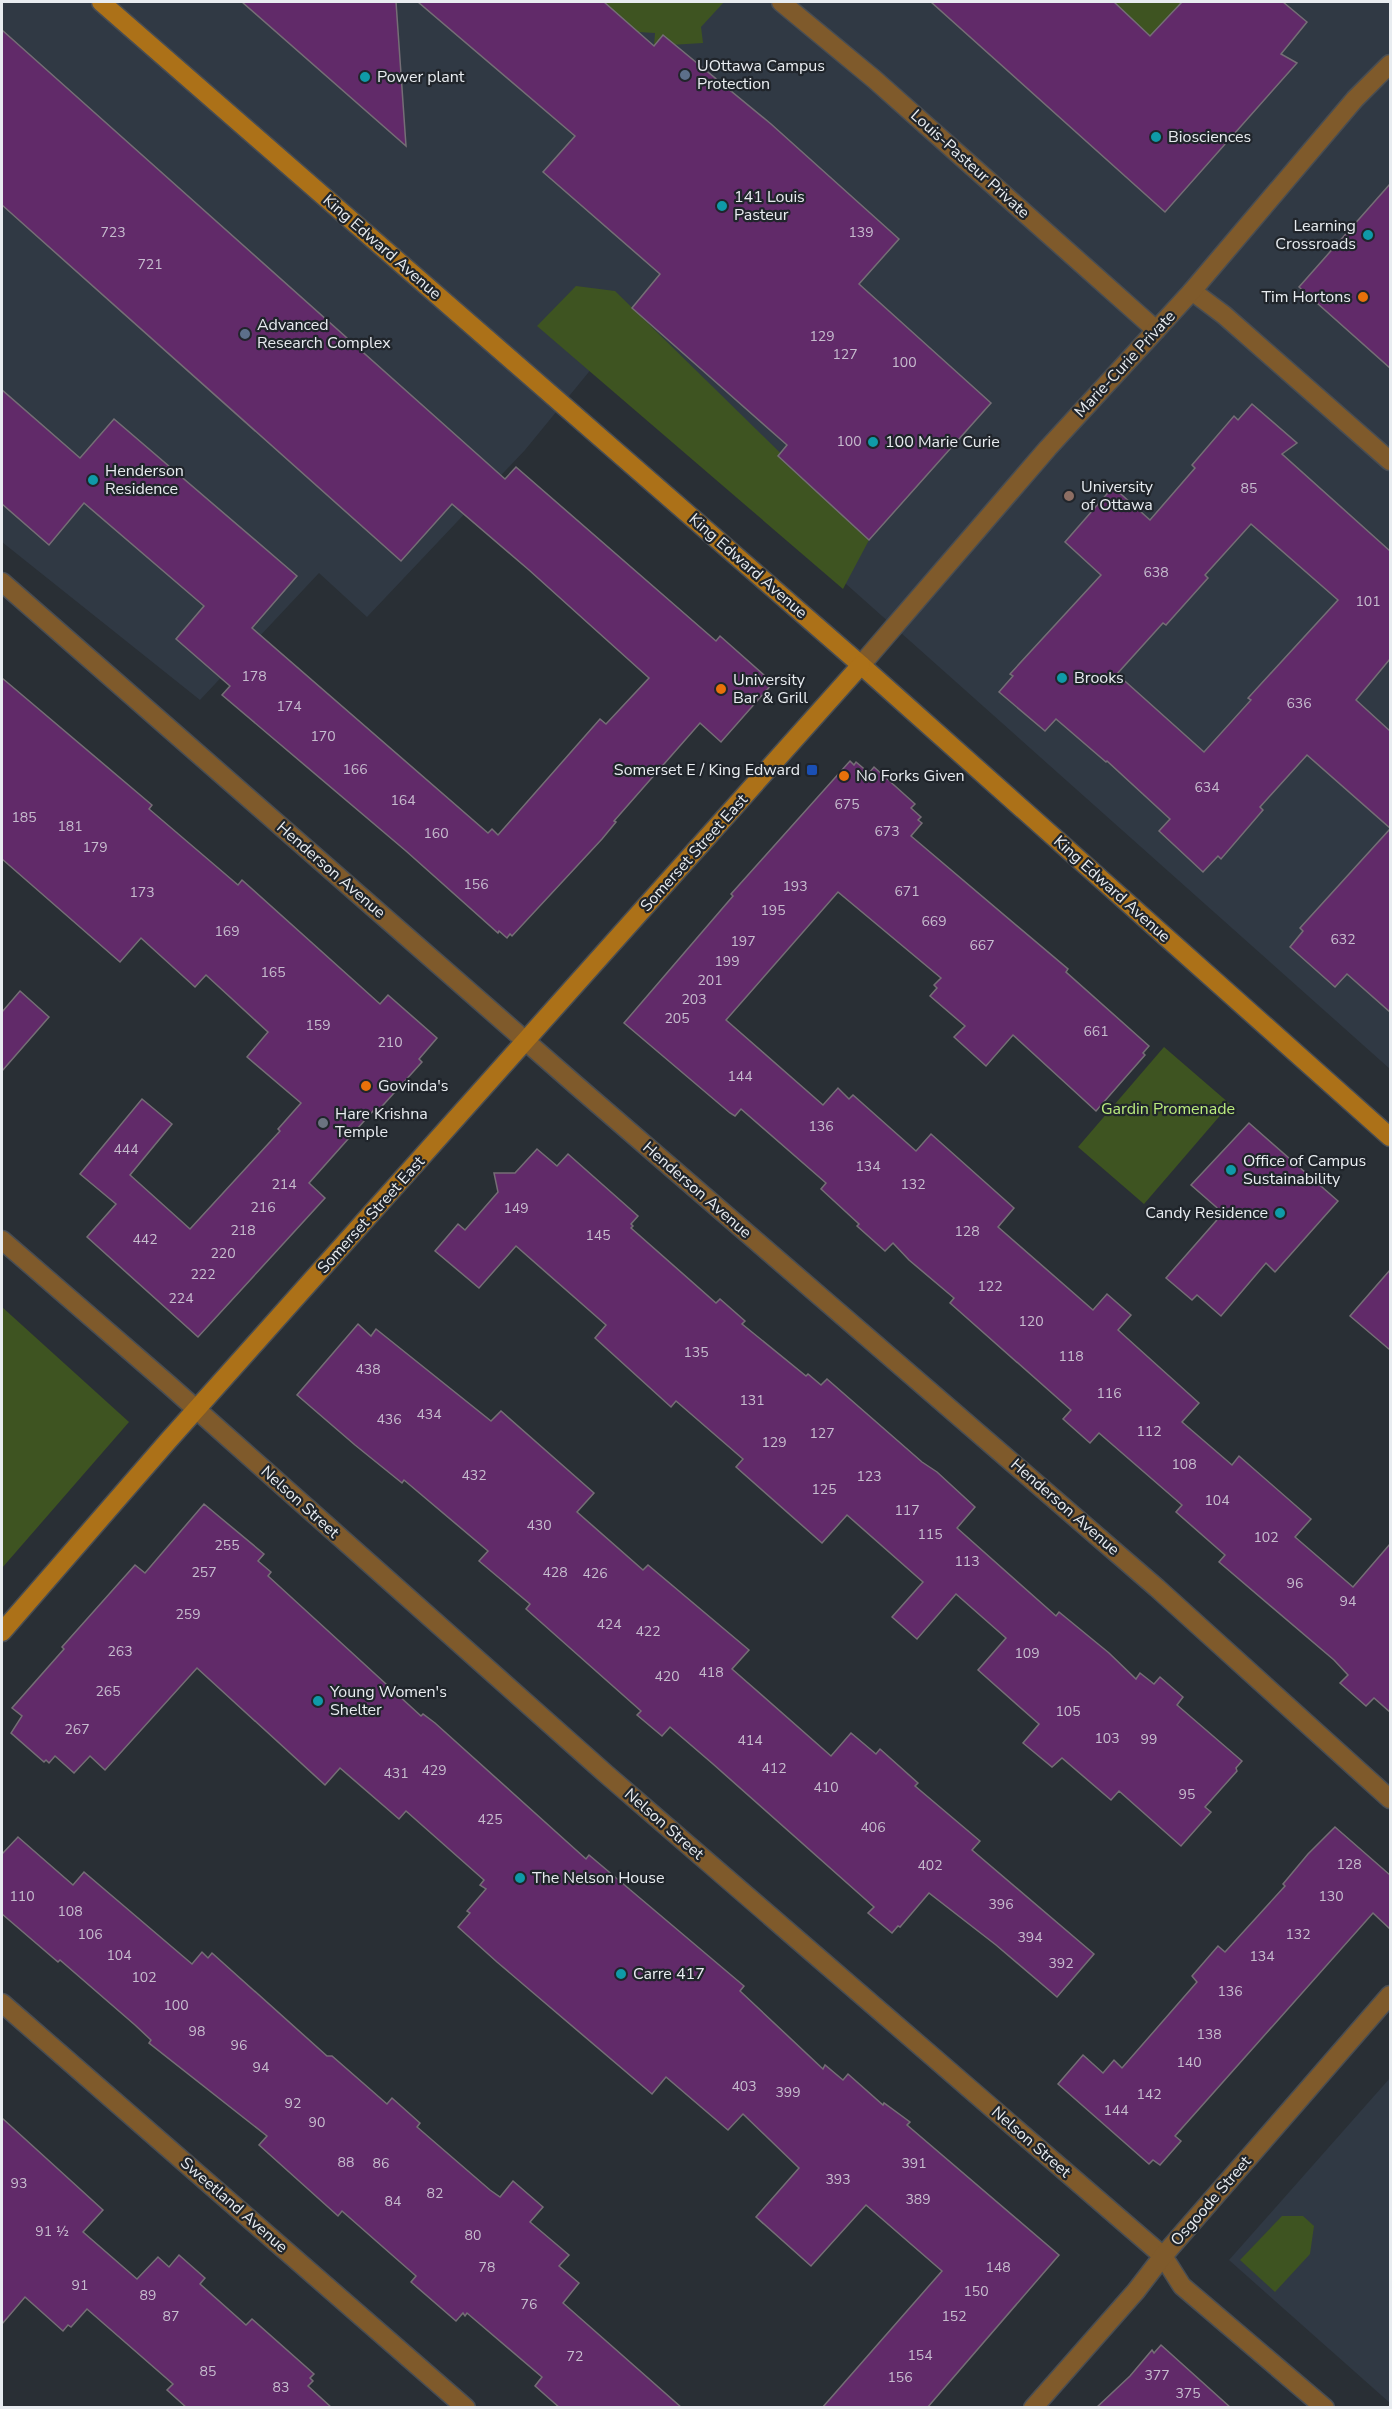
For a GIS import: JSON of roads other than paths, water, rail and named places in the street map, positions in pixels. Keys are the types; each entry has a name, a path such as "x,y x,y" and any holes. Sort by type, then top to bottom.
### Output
{"main road":[{"name":"King Edward Avenue","path":"101,2 861,665 1390,1137"},
{"name":"Somerset Street East","path":"2,1632 861,665"}],"street":[{"name":"Louis-Pasteur Private","path":"781,2 874,79 1156,330"},
{"name":"Marie-Curie Private","path":"861,665 1019,481 1192,291 1355,99 1390,64"},
{"path":"1192,291 1224,315 1390,461"},
{"name":"Henderson Avenue","path":"2,582 526,1041 1157,1588 1390,1799"},
{"name":"Nelson Street","path":"2,1240 606,1774 1163,2256 1182,2286 1324,2408"},
{"name":"Osgoode Street","path":"1033,2408 1390,1995"},
{"name":"Sweetland Avenue","path":"2,2003 466,2408"}],"place":[{"name":"UOttawa Campus Protection","path":"685,75"},
{"name":"Power plant","path":"365,77"},
{"name":"Biosciences","path":"1156,137"},
{"name":"141 Louis Pasteur","path":"722,206"},
{"name":"Learning Crossroads","path":"1368,235"},
{"name":"Tim Hortons","path":"1363,297"},
{"name":"Advanced Research Complex","path":"245,334"},
{"name":"100 Marie Curie","path":"873,442"},
{"name":"Henderson Residence","path":"93,480"},
{"name":"University of Ottawa","path":"1069,496"},
{"name":"Brooks","path":"1062,678"},
{"name":"University Bar & Grill","path":"721,689"},
{"name":"Somerset E / King Edward","path":"812,770"},
{"name":"No Forks Given","path":"844,776"},
{"name":"Govinda's","path":"366,1086"},
{"name":"Hare Krishna Temple","path":"323,1123"},
{"name":"Office of Campus Sustainability","path":"1231,1170"},
{"name":"Candy Residence","path":"1280,1213"},
{"name":"Young Women's Shelter","path":"318,1701"},
{"name":"The Nelson House","path":"520,1878"},
{"name":"Carre 417","path":"621,1974"}],"park label":[{"name":"Gardin Promenade","path":"1168,1109"}]}
